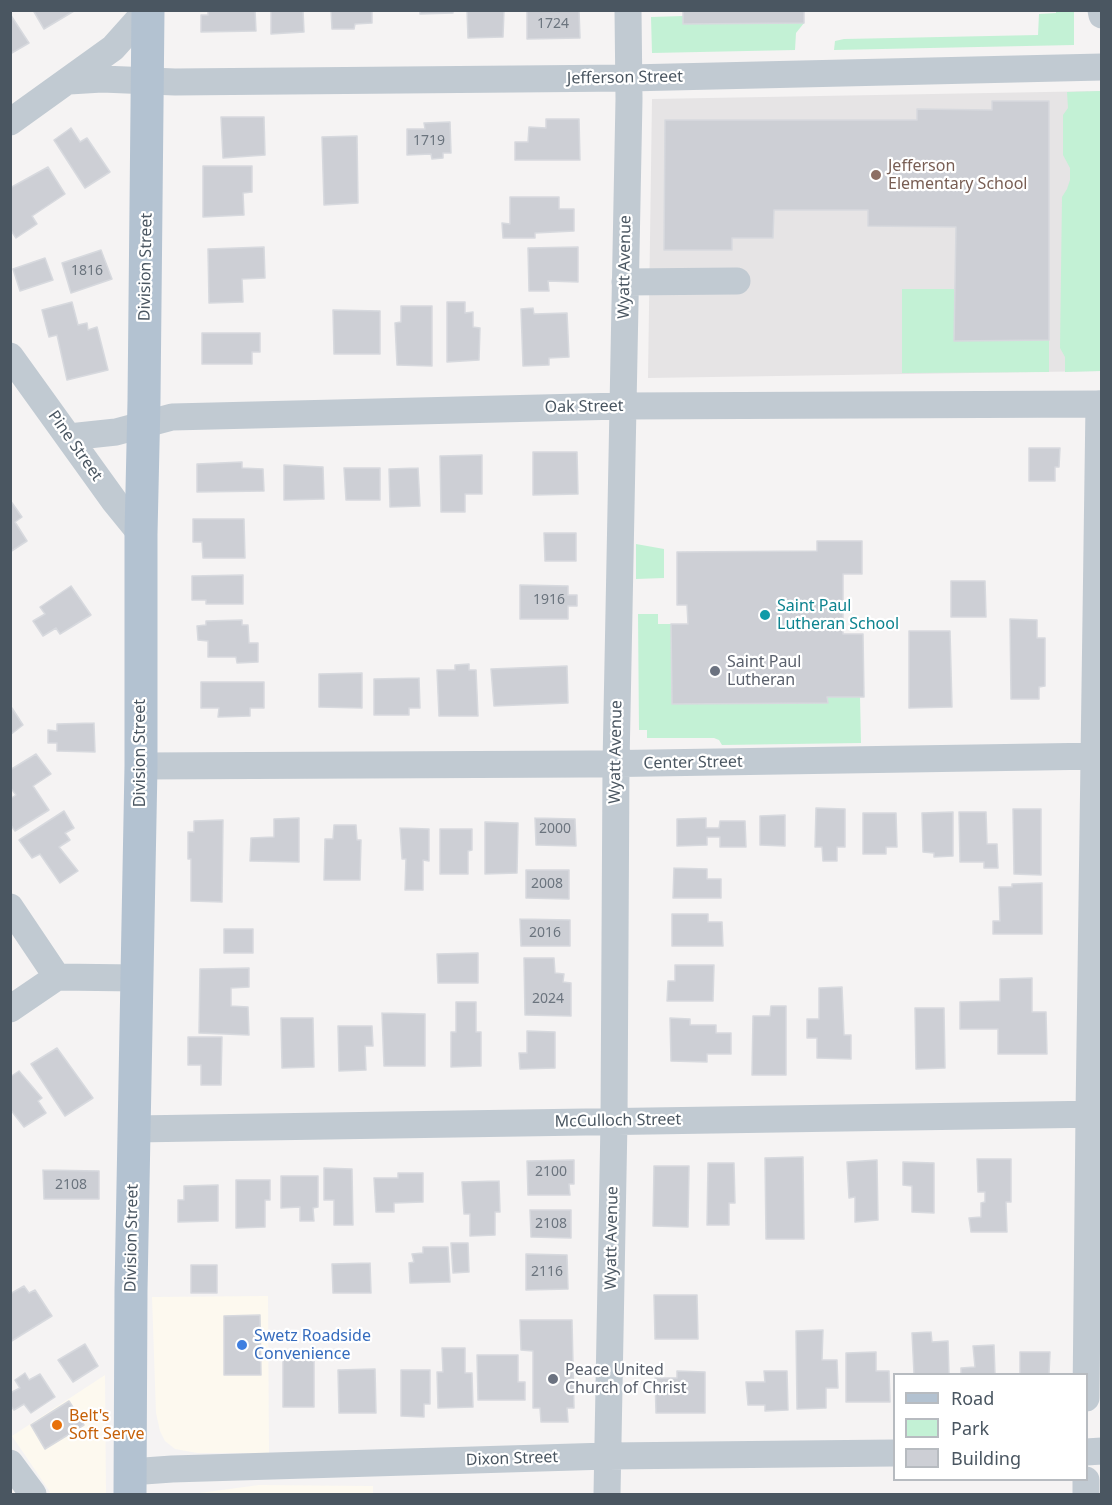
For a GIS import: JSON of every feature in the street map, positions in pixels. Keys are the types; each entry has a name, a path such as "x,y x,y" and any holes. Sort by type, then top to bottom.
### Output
{"main road":[{"name":"Division Street","path":"130,1483 141,766 141,534 148,81 147,10"}],"street":[{"path":"10,122 113,48 147,10"},
{"name":"Wyatt Avenue","path":"608,1494 614,1121 616,764 629,78 628,10"},
{"name":"Jefferson Street","path":"69,81 102,79 175,82 629,78 1101,67"},
{"path":"625,282 737,281"},
{"name":"Pine Street","path":"10,356 115,502 141,534"},
{"path":"1087,1373 1095,1114 1100,404"},
{"name":"Oak Street","path":"69,437 116,432 172,417 622,406 1100,404"},
{"name":"Center Street","path":"141,766 616,764 1098,756"},
{"path":"10,907 57,977"},
{"path":"10,1009 57,977 137,978"},
{"name":"McCulloch Street","path":"134,1129 1095,1114"},
{"name":"Dixon Street","path":"130,1483 172,1469 608,1456 893,1453"},
{"path":"10,1463 33,1494"}],"shaded area":[{"name":"Jefferson Elementary School","path":"1101,91 1101,371 648,378 652,99"},
{"path":"268,1296 269,1453 197,1453 175,1449 165,1441 156,1413 152,1297"},
{"path":"105,1375 106,1494 47,1494 50,1492 12,1436"},
{"path":"259,1485 373,1486 373,1494 192,1494"}],"green space":[{"path":"1056,11 1074,11 1074,45 834,50 835,41 844,39 1038,35 1039,14 1056,13"},
{"path":"683,16 684,24 804,23 796,33 795,50 652,53 651,17"},
{"path":"1101,91 1101,371 1065,372 1065,357 1060,348 1062,197 1070,180 1070,168 1063,155 1063,115 1068,108 1067,92"},
{"path":"902,289 954,289 955,341 1049,340 1049,372 902,373"},
{"path":"636,544 664,549 664,578 636,579"},
{"path":"638,614 658,614 658,624 671,624 672,704 828,702 827,697 860,697 861,743 722,745 714,738 647,738 647,730 639,730"}],"building":[{"path":"33,10 74,10 74,11 44,29"},
{"path":"208,10 255,10 256,31 201,32 201,15 208,15"},
{"path":"271,10 303,10 304,32 271,34"},
{"path":"331,10 372,10 372,23 355,24 354,29 332,29"},
{"path":"420,10 453,10 453,13 420,14"},
{"path":"467,10 504,10 503,37 468,38"},
{"path":"527,10 579,10 580,38 527,39"},
{"path":"683,10 804,10 804,23 683,24"},
{"path":"10,14 29,43 10,54"},
{"path":"992,101 1049,101 1049,340 954,341 956,227 868,226 868,210 774,210 773,238 732,238 732,250 664,250 665,120 917,120 917,109 992,110"},
{"path":"221,117 264,117 265,155 223,158"},
{"path":"546,119 579,119 580,160 515,160 515,142 528,142 529,127 546,128"},
{"path":"450,122 451,153 443,153 443,158 432,159 431,154 407,155 407,129 425,129 424,123"},
{"path":"71,128 80,142 87,138 110,172 85,188 54,140"},
{"path":"357,136 358,203 324,205 322,137"},
{"path":"203,166 252,166 252,192 243,193 244,215 203,217"},
{"path":"48,167 65,194 32,216 37,224 16,238 10,229 10,188"},
{"path":"510,197 559,197 559,209 574,209 574,231 535,233 535,238 503,238 502,223 510,224"},
{"path":"264,247 265,278 242,279 243,302 209,303 208,249"},
{"path":"578,247 578,282 548,281 549,291 529,291 528,248"},
{"path":"101,250 112,279 71,293 62,263"},
{"path":"45,258 53,280 20,291 13,269"},
{"path":"72,302 78,325 87,323 88,330 97,327 108,370 67,380 57,335 49,337 42,310"},
{"path":"447,302 465,302 465,313 473,312 473,327 480,328 479,360 447,362"},
{"path":"401,306 432,306 432,366 397,365 395,323 401,322"},
{"path":"533,308 534,314 567,313 569,357 549,358 549,365 523,366 521,309"},
{"path":"333,310 380,311 380,354 334,354"},
{"path":"202,333 260,333 260,352 252,352 252,364 202,364"},
{"path":"1029,448 1060,448 1059,467 1055,467 1055,481 1029,481"},
{"path":"533,452 577,452 578,494 533,495"},
{"path":"482,455 482,494 465,494 465,512 441,512 440,456"},
{"path":"242,462 242,468 263,469 264,491 197,492 197,464"},
{"path":"284,465 323,467 324,499 284,500"},
{"path":"344,468 380,468 380,500 346,500"},
{"path":"418,468 420,506 390,507 389,469"},
{"path":"10,500 22,517 15,522 27,541 10,552"},
{"path":"193,519 244,519 245,558 203,558 202,542 193,542"},
{"path":"544,533 576,533 576,561 545,561"},
{"name":"Saint Paul Lutheran School","path":"817,541 862,541 862,574 843,574 843,634 863,634 864,697 827,697 828,703 672,704 671,624 688,624 687,605 677,605 677,552 817,551"},
{"path":"243,575 243,604 206,604 206,600 192,600 192,576"},
{"path":"951,581 985,581 986,617 951,617"},
{"path":"520,585 568,586 568,595 577,595 577,606 568,606 568,619 520,619"},
{"path":"71,586 91,615 60,634 56,628 43,636 33,621 45,614 40,607"},
{"path":"1010,619 1037,620 1037,638 1045,638 1045,686 1039,687 1039,699 1011,699"},
{"path":"242,620 242,625 248,625 249,643 258,643 258,662 237,663 236,657 208,657 208,641 198,640 197,626 206,625 206,621"},
{"path":"909,631 950,631 952,707 909,708"},
{"path":"469,664 469,670 476,670 478,716 439,716 437,670 455,670 455,665"},
{"path":"567,666 568,703 494,706 491,669"},
{"path":"362,673 362,708 319,707 319,674"},
{"path":"419,678 420,708 409,708 409,715 374,715 374,679"},
{"path":"201,682 264,682 264,708 250,708 250,716 218,717 219,708 201,708"},
{"path":"12,708 23,725 10,735 10,709"},
{"path":"94,723 95,752 57,751 57,743 48,743 48,730 57,731 57,724"},
{"path":"36,754 51,774 33,786 49,810 15,831 10,824 10,799 16,795 10,787 10,770"},
{"path":"816,808 845,809 845,847 837,847 837,861 823,861 822,847 815,847"},
{"path":"1013,809 1041,809 1041,875 1014,874"},
{"path":"64,811 74,828 65,833 70,840 59,847 78,871 60,883 40,854 32,858 19,840"},
{"path":"953,812 953,856 934,857 934,853 923,852 922,813"},
{"path":"959,812 986,812 987,844 997,844 998,868 984,868 984,862 960,862"},
{"path":"863,813 896,813 897,847 886,847 886,854 863,854"},
{"path":"785,815 785,846 760,845 760,816"},
{"path":"299,818 299,862 250,861 251,838 274,837 274,819"},
{"path":"535,818 575,819 576,846 536,845"},
{"path":"706,818 706,828 719,828 720,821 745,821 746,847 720,847 720,837 707,837 707,845 677,846 677,819"},
{"path":"223,820 222,902 191,901 191,859 188,859 188,832 194,832 194,821"},
{"path":"485,822 518,823 517,873 485,874"},
{"path":"334,825 356,825 357,840 361,840 360,880 324,880 325,839 333,839"},
{"path":"400,828 429,829 429,861 423,860 423,890 405,890 406,859 402,859"},
{"path":"440,829 472,829 472,850 468,851 468,874 440,874"},
{"path":"674,868 707,869 707,879 721,879 721,898 673,898"},
{"path":"526,870 569,870 569,899 526,898"},
{"path":"1042,883 1042,934 993,934 993,921 1000,921 999,887"},
{"path":"672,914 708,914 708,922 722,922 723,946 672,946"},
{"path":"520,919 570,920 570,946 521,946"},
{"path":"224,929 253,929 253,953 224,953"},
{"path":"478,953 478,983 438,983 437,954"},
{"path":"524,958 554,958 555,973 564,974 563,982 571,983 571,1016 525,1015"},
{"path":"675,965 714,965 713,1001 667,1001 668,981 675,981"},
{"path":"249,968 249,987 231,988 231,1006 248,1007 249,1035 199,1033 200,969"},
{"path":"1032,978 1032,1012 1046,1012 1047,1054 998,1054 998,1029 960,1029 960,1002 1000,1001 1000,979"},
{"path":"842,987 844,1035 851,1035 851,1059 817,1058 817,1038 807,1038 807,1019 819,1019 819,988"},
{"path":"456,1002 476,1002 476,1032 481,1032 481,1066 451,1067 451,1032 456,1032"},
{"path":"771,1006 786,1006 786,1075 752,1075 753,1016 770,1016"},
{"path":"915,1008 944,1008 945,1068 916,1069"},
{"path":"382,1013 425,1014 425,1066 384,1066"},
{"path":"281,1018 313,1018 314,1067 282,1068"},
{"path":"670,1018 690,1019 690,1025 716,1025 716,1033 731,1033 731,1054 707,1054 707,1062 671,1061"},
{"path":"338,1026 372,1026 373,1046 365,1046 366,1070 339,1071"},
{"path":"527,1031 555,1032 555,1068 520,1069 519,1053 527,1053"},
{"path":"188,1037 222,1037 221,1085 201,1085 201,1065 188,1065"},
{"path":"57,1048 93,1098 65,1116 31,1064"},
{"path":"19,1071 42,1098 38,1101 46,1113 24,1127 10,1109 10,1077"},
{"path":"803,1157 804,1239 766,1239 765,1158"},
{"path":"977,1159 1011,1159 1011,1202 1006,1202 1007,1232 971,1232 969,1218 981,1217 981,1203 985,1202 985,1192 978,1192"},
{"path":"574,1160 574,1184 569,1184 570,1195 528,1195 527,1161"},
{"path":"877,1160 878,1220 855,1222 855,1197 849,1198 847,1162"},
{"path":"903,1162 934,1163 934,1213 912,1212 912,1186 903,1185"},
{"path":"708,1163 734,1163 735,1203 729,1203 729,1225 707,1225"},
{"path":"654,1166 689,1166 688,1227 653,1226"},
{"path":"324,1168 352,1169 353,1225 334,1225 334,1200 324,1200"},
{"path":"43,1170 99,1171 99,1199 44,1199"},
{"path":"398,1173 423,1173 423,1202 394,1203 394,1212 376,1212 374,1178 398,1178"},
{"path":"281,1176 318,1176 318,1207 313,1208 314,1221 300,1221 300,1207 281,1208"},
{"path":"236,1180 270,1180 270,1200 265,1200 265,1227 236,1228"},
{"path":"499,1181 500,1212 495,1212 495,1235 470,1236 470,1214 464,1214 462,1182"},
{"path":"218,1185 218,1221 178,1222 178,1200 184,1200 184,1186"},
{"path":"530,1210 571,1210 571,1238 531,1237"},
{"path":"451,1243 468,1243 469,1272 453,1273"},
{"path":"423,1247 448,1247 450,1282 410,1283 409,1263 414,1262 412,1254 423,1253"},
{"path":"526,1254 567,1255 568,1289 526,1290"},
{"path":"370,1263 371,1293 333,1293 332,1264"},
{"path":"191,1265 217,1265 217,1293 191,1293"},
{"path":"24,1286 29,1293 35,1290 52,1316 10,1342 10,1294"},
{"path":"654,1295 697,1295 698,1339 655,1339"},
{"name":"Swetz Roadside Convenience","path":"260,1315 261,1375 224,1375 224,1316"},
{"name":"Peace United Church of Christ","path":"520,1320 572,1320 574,1408 567,1408 568,1422 541,1422 540,1408 533,1408 533,1351 521,1350"},
{"path":"823,1330 822,1360 837,1360 838,1388 826,1388 826,1408 797,1409 796,1331"},
{"path":"931,1332 932,1342 948,1341 949,1373 914,1373 912,1333"},
{"path":"85,1344 98,1366 73,1382 58,1360"},
{"path":"994,1345 995,1373 961,1373 961,1368 975,1367 973,1346"},
{"path":"442,1348 465,1348 465,1373 472,1373 473,1407 438,1408 437,1372 443,1372"},
{"path":"876,1352 876,1371 889,1371 890,1402 846,1402 846,1353"},
{"path":"1020,1352 1050,1352 1049,1373 1020,1373"},
{"path":"314,1355 314,1407 283,1407 283,1356"},
{"path":"477,1355 518,1355 518,1382 525,1382 525,1400 478,1400"},
{"path":"375,1369 376,1413 339,1413 338,1370"},
{"path":"401,1370 430,1370 430,1404 424,1404 424,1417 401,1416"},
{"path":"677,1371 705,1372 705,1413 656,1413 655,1378 677,1378"},
{"path":"764,1371 787,1371 788,1410 765,1411 765,1405 748,1405 746,1382 765,1382"},
{"path":"25,1373 29,1380 40,1374 55,1397 31,1413 24,1404 14,1410 10,1405 10,1393 20,1388 15,1380"},
{"name":"Belt's Soft Serve","path":"69,1401 84,1425 45,1449 31,1425"}],"place":[{"name":"Jefferson Elementary School","path":"876,175"},
{"name":"Saint Paul Lutheran School","path":"765,615"},
{"name":"Saint Paul Lutheran","path":"715,671"},
{"name":"Swetz Roadside Convenience","path":"242,1345"},
{"name":"Peace United Church of Christ","path":"553,1379"},
{"name":"Belt's Soft Serve","path":"57,1425"}]}
